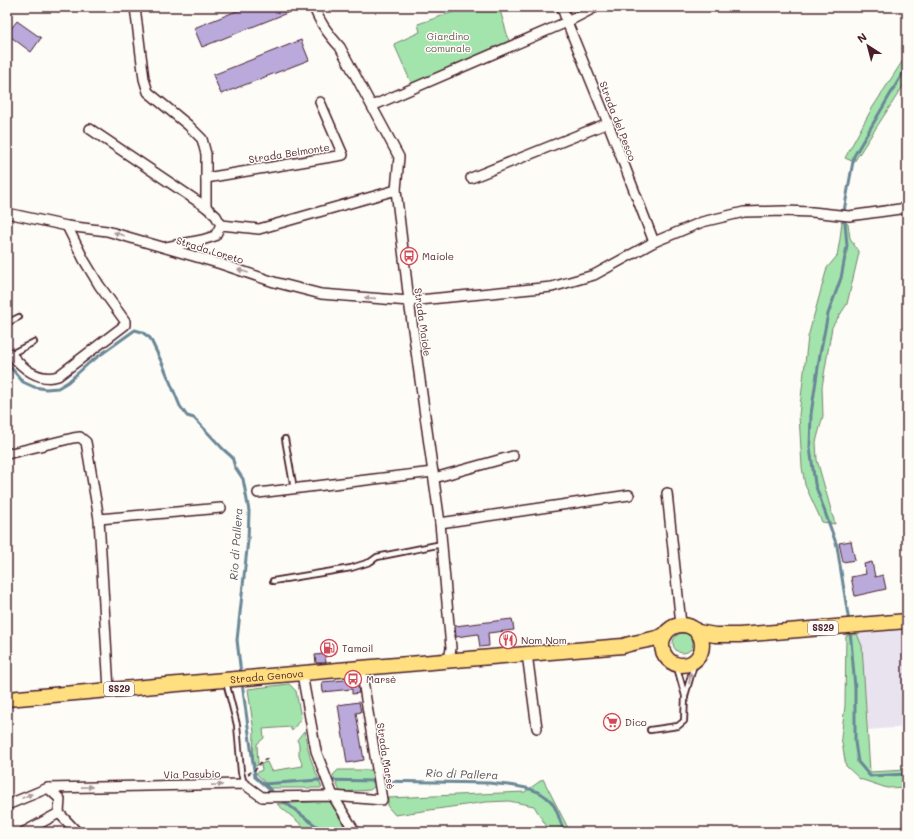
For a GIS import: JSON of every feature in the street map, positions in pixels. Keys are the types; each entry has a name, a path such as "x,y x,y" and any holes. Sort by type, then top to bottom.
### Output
{"main road":[{"name":"Strada Genova","path":"7,699 623,646 635,642 654,640 665,635 674,626 681,624 687,625 698,632 715,635 739,635 907,621"},
{"path":"698,632 702,637 703,644 698,656"},
{"path":"665,635 662,647 670,660"},
{"name":"Strada Genova","path":"623,646 651,651 684,665 710,647 739,635"}],"street":[{"path":"135,7 144,79 148,92 188,125 202,139 206,154 206,207"},
{"name":"Strada Maiole","path":"314,7 316,14 326,32 340,47 399,157 396,190 409,301 440,523 451,648 449,661"},
{"name":"Strada del Pesco","path":"562,7 654,242"},
{"path":"372,106 567,22 596,7"},
{"name":"Strada Belmonte","path":"206,178 343,155 320,102"},
{"path":"471,178 608,123"},
{"path":"90,129 206,207 216,216 221,225"},
{"path":"221,225 259,229 396,190"},
{"name":"Strada Loreto","path":"7,213 67,226 107,230 163,248 221,264 274,282 321,294 409,301 552,287 594,275 654,242 702,222 744,212 791,211 845,216 907,208"},
{"path":"163,248 215,236 221,225"},
{"path":"9,352 17,362 29,371 42,377 51,378 58,376 125,325 125,321 99,285 84,260 67,226"},
{"path":"7,454 80,437 86,442 99,519 109,690"},
{"path":"258,493 434,475 513,456"},
{"path":"666,492 681,624"},
{"path":"440,523 629,495"},
{"path":"99,519 221,508"},
{"path":"527,654 537,728"},
{"name":"Strada Marsè","path":"332,792 382,800 361,668"},
{"path":"302,674 316,751 332,792 355,832"},
{"path":"244,784 262,797 288,797 332,792"},
{"name":"Via Pasubio","path":"7,805 48,788 244,784"},
{"path":"48,788 60,799 59,813 77,832"},
{"path":"24,832 59,813"}],"lane":[{"path":"7,323 19,317"},
{"path":"9,352 34,342"},
{"path":"285,438 294,489"},
{"path":"273,581 351,568 370,562 377,558 442,544"},
{"path":"650,730 678,726 684,721 685,696 698,656"},
{"path":"670,660 685,696"},
{"path":"229,680 237,725 241,772 244,784"}],"path":[{"path":"247,775 256,769 261,762 270,758"}],"shaded area":[{"path":"907,630 907,727 868,730 862,646 857,634"}],"green space":[{"name":"Giardino comunale","path":"468,7 499,7 510,44 413,87 394,44 420,32 418,24"},
{"path":"907,54 907,80 854,162 845,158 871,110"},
{"path":"842,221 848,224 850,238 859,253 847,304 832,327 822,387 823,416 816,442 817,460 835,524 822,522 805,485 802,467 799,415 808,337 827,268 837,256"},
{"path":"683,633 690,636 693,643 690,650 683,653 676,650 673,643 676,636"},
{"path":"857,634 862,646 870,772 907,770 907,787 887,788 860,779 846,766 841,737 845,706 846,636"},
{"path":"289,684 296,691 301,718 292,731 290,727 263,729 264,738 257,744 258,765 255,766 253,760 254,732 248,689"},
{"path":"304,731 310,757 322,788 270,788 256,773 262,770 261,764 267,762 271,771 303,766 299,756 299,744 297,740"},
{"path":"338,770 371,770 375,786 370,790 340,792 333,775"},
{"path":"543,779 570,832 550,832 534,806 509,801 486,802 395,815 388,807 388,798 525,792"},
{"path":"325,801 332,802 347,832 310,832 277,804"}],"building":[{"path":"247,7 302,7 202,47 194,28"},
{"path":"17,21 41,38 31,52 7,34"},
{"path":"301,40 309,60 221,94 213,75"},
{"path":"851,541 855,560 843,562 839,543"},
{"path":"872,562 875,577 883,575 886,589 855,596 851,577 866,574 864,564"},
{"path":"512,619 514,630 488,633 489,646 480,647 478,634 456,637 455,626"},
{"path":"325,644 334,644 335,654 325,655 326,663 316,663 315,655 325,654"},
{"path":"357,679 359,693 352,694 352,689 323,692 322,682"},
{"path":"359,702 361,712 356,713 364,760 347,763 338,705"}],"waterway":[{"path":"849,622 837,546 815,484 810,447 811,414 828,314 841,278 847,246 844,211 854,156 907,66"},
{"name":"Rio di Pallera","path":"7,363 23,382 34,387 46,389 58,388 68,382 89,363 135,330 142,332 150,338 180,406 187,416 194,418 232,457 235,467 243,479 249,511 248,540 237,640 241,674"},
{"path":"850,633 855,688 855,742 858,762 870,776 907,774"},
{"name":"Rio di Pallera","path":"242,683 255,777 276,795"},
{"name":"Rio di Pallera","path":"263,784 319,780 489,783 516,786 534,790 549,799 556,809 565,832"},
{"name":"Rio di Pallera","path":"282,800 324,832"}],"place":[{"name":"Maiole","path":"409,256"},
{"name":"Nom Nom","path":"508,640"},
{"name":"Tamoil","path":"329,648"},
{"name":"Marsè","path":"353,679"},
{"name":"Dico","path":"612,722"}]}
